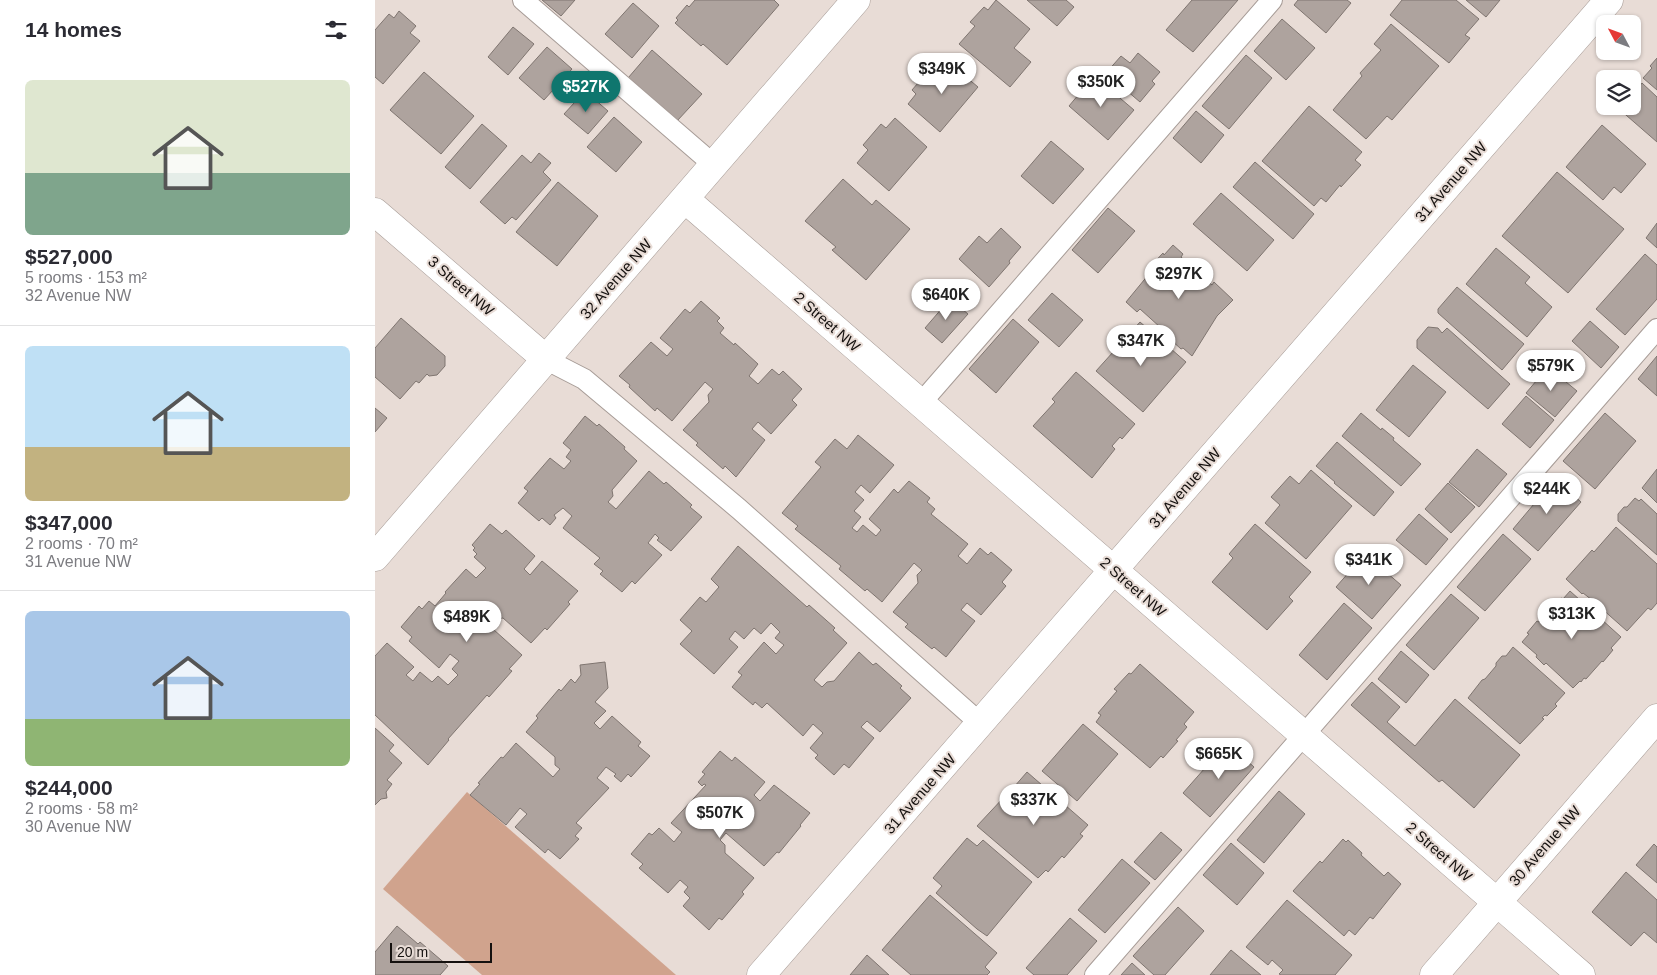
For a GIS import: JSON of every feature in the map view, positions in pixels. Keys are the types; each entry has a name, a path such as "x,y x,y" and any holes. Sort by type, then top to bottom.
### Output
{"street":[{"name":"32 Avenue NW","path":"375,557 856,0"},
{"name":"31 Avenue NW","path":"761,975 1609,0"},
{"name":"2 Street NW","path":"685,199 1581,975"},
{"name":"3 Street NW","path":"375,212 547,360"},
{"name":"30 Avenue NW","path":"1434,975 1657,718"}],"lane":[{"path":"523,0 714,165"},
{"path":"921,403 1272,0"},
{"path":"1095,975 1657,329"},
{"path":"547,360 584,379 739,509 981,724"}],"shaded area":[{"path":"467,792 676,975 482,975 383,889"}],"building":[{"path":"542,0 575,0 561,16"},
{"path":"695,0 774,0 779,5 727,65 703,44 701,46 675,23 678,20 676,18 687,5 689,7"},
{"path":"996,0 1030,29 1014,48 1031,62 1010,87 959,44 975,26 970,22 984,7 988,10"},
{"path":"1027,0 1066,0 1074,7 1057,26"},
{"path":"1192,0 1238,0 1193,52 1166,30"},
{"path":"1298,0 1347,0 1351,3 1326,33 1294,5"},
{"path":"1402,0 1456,0 1479,19 1465,35 1470,38 1449,63 1390,15"},
{"path":"1466,0 1500,0 1486,17"},
{"path":"633,3 659,26 632,58 605,34"},
{"path":"399,11 416,26 410,33 420,41 383,84 375,77 375,30 389,14 394,18"},
{"path":"1282,19 1315,48 1286,80 1254,51"},
{"path":"1391,24 1439,66 1392,120 1387,116 1366,139 1333,110 1362,76 1360,73 1381,50 1374,44"},
{"path":"513,27 534,44 508,75 488,57"},
{"path":"547,47 572,69 544,100 519,78"},
{"path":"652,50 702,94 677,121 628,78"},
{"path":"1138,53 1160,72 1152,81 1155,84 1140,102 1106,73 1121,56 1130,63"},
{"path":"1246,55 1272,78 1229,129 1202,106"},
{"path":"1657,58 1657,90 1643,78 1652,68 1650,66"},
{"path":"946,60 978,87 940,132 908,104 916,94 912,90 930,69 935,73"},
{"path":"424,72 474,116 441,154 390,110"},
{"path":"1094,76 1134,110 1108,140 1069,106"},
{"path":"1642,83 1657,97 1657,142 1626,115 1641,115"},
{"path":"585,91 608,111 588,134 564,114"},
{"path":"1309,106 1362,152 1355,160 1361,165 1341,187 1340,185 1326,202 1321,198 1314,206 1262,161"},
{"path":"1196,111 1224,135 1201,163 1173,138"},
{"path":"614,117 642,142 616,172 587,147"},
{"path":"895,118 927,147 889,191 857,163 868,150 863,145 881,124 886,128"},
{"path":"482,124 507,146 470,189 445,167"},
{"path":"1602,125 1646,164 1621,193 1614,187 1603,200 1566,167"},
{"path":"1051,141 1084,169 1053,204 1021,176"},
{"path":"539,153 551,163 543,172 551,180 516,220 512,217 505,224 480,202 522,155 531,163"},
{"path":"1255,162 1314,214 1293,239 1233,187"},
{"path":"1557,172 1624,229 1568,293 1502,236"},
{"path":"843,179 872,205 876,200 910,229 866,280 832,250 836,247 805,221"},
{"path":"558,182 598,216 557,266 516,232"},
{"path":"1221,193 1274,240 1247,271 1193,224"},
{"path":"1108,208 1135,231 1098,273 1072,250"},
{"path":"1657,223 1657,248 1646,238"},
{"path":"1001,228 1021,247 989,287 959,259 979,236 987,243"},
{"path":"1173,245 1183,254 1181,257 1212,285 1214,282 1233,300 1217,316 1192,356 1183,348 1181,349 1170,339 1171,337 1140,309 1137,312 1126,302 1149,274 1146,271"},
{"path":"1496,248 1530,277 1525,283 1552,307 1527,337 1466,284"},
{"path":"1645,254 1657,265 1657,299 1625,335 1596,309"},
{"path":"1457,287 1524,344 1502,370 1438,313 1438,309"},
{"path":"1052,293 1083,320 1059,347 1028,320"},
{"path":"950,299 968,314 942,343 925,328"},
{"path":"701,301 720,318 717,321 724,328 720,333 734,345 735,343 758,364 749,376 758,384 772,369 779,375 783,371 802,389 792,400 797,405 771,434 758,422 752,429 765,440 736,477 725,466 723,469 696,445 698,443 683,430 709,402 708,395 713,389 705,382 672,421 657,408 655,411 619,376 651,342 667,356 673,349 660,338 685,309 690,313"},
{"path":"401,318 445,356 445,366 437,375 429,376 427,374 419,383 416,381 400,399 375,377 375,348"},
{"path":"1013,319 1039,342 996,393 969,369"},
{"path":"1590,321 1619,347 1601,368 1572,341"},
{"path":"1140,322 1186,362 1143,412 1096,371"},
{"path":"1428,327 1438,328 1442,333 1447,328 1510,384 1488,409 1417,348 1417,340"},
{"path":"1657,356 1657,396 1638,379"},
{"path":"1413,365 1446,392 1409,437 1376,410"},
{"path":"1548,367 1577,391 1555,417 1526,393"},
{"path":"1076,372 1135,424 1122,439 1120,437 1112,446 1115,449 1092,478 1033,426 1055,402 1052,399"},
{"path":"1526,396 1554,420 1530,448 1502,424"},
{"path":"375,408 387,418 375,432"},
{"path":"1361,413 1394,438 1393,440 1421,464 1401,486 1342,436"},
{"path":"1605,413 1636,441 1595,489 1563,461"},
{"path":"585,416 597,426 599,424 625,447 624,449 637,461 612,490 613,496 608,502 616,509 649,471 664,484 666,482 692,505 690,507 702,517 671,551 657,540 659,538 655,534 648,543 662,555 635,584 632,581 622,592 600,574 603,571 594,564 600,558 563,528 572,516 563,508 554,515 556,518 550,525 542,518 539,521 518,503 528,491 524,488 550,458 564,469 571,461 566,457 571,450 563,443"},
{"path":"858,435 894,465 870,493 861,485 855,492 864,500 854,511 861,517 852,528 857,532 863,525 876,536 881,530 869,519 894,489 898,493 909,481 930,498 927,502 935,509 931,514 968,544 958,556 967,564 980,548 988,555 991,552 1012,570 1002,582 1006,586 981,615 967,603 961,610 975,621 946,657 934,647 932,649 905,627 908,624 893,612 918,583 917,575 922,570 914,563 882,602 867,589 865,591 839,569 841,566 795,529 798,526 782,513 821,467 815,462 835,439 847,449"},
{"path":"1337,442 1394,492 1374,516 1316,466"},
{"path":"1477,449 1507,474 1479,507 1449,482"},
{"path":"1657,469 1657,503 1642,488"},
{"path":"1311,470 1352,506 1306,559 1265,523 1280,505 1271,497 1290,476 1299,484"},
{"path":"1555,479 1581,502 1538,551 1513,529"},
{"path":"1448,483 1475,507 1451,533 1425,509"},
{"path":"1635,498 1639,501 1641,499 1657,514 1657,555 1618,521 1618,514"},
{"path":"1419,514 1448,539 1426,565 1396,540"},
{"path":"490,524 502,534 506,530 535,556 524,569 530,575 542,561 578,591 568,602 570,604 547,630 545,628 531,643 503,618 496,619 491,614 484,621 522,655 509,669 512,671 489,697 487,695 428,765 375,715 375,656 387,643 414,667 406,675 413,681 420,672 432,682 438,676 448,685 458,675 452,669 459,661 450,654 439,668 409,641 412,637 401,627 419,606 422,609 429,601 435,606 466,569 476,578 486,568 474,557 477,554 473,550 475,548 472,545"},
{"path":"1255,524 1311,572 1289,597 1293,601 1267,630 1212,582 1233,558 1229,554"},
{"path":"1616,527 1657,564 1657,603 1651,610 1648,608 1627,631 1566,579"},
{"path":"1503,534 1531,559 1485,611 1457,587"},
{"path":"738,546 807,607 809,605 835,628 833,630 847,643 814,680 822,687 827,682 834,681 859,652 873,665 876,663 902,686 900,688 911,698 880,732 867,721 861,727 874,738 849,768 844,764 834,775 815,758 818,755 810,748 823,733 813,724 803,736 767,703 762,708 755,702 753,705 732,687 742,675 738,672 764,642 776,654 784,645 775,638 780,632 771,623 761,634 754,628 744,639 735,631 729,639 738,647 714,674 680,644 692,631 680,620 700,597 706,602 719,587 711,579"},
{"path":"1365,554 1401,585 1372,619 1336,587"},
{"path":"1570,591 1621,637 1611,648 1613,650 1603,662 1586,679 1584,678 1573,688 1546,663 1544,665 1536,657 1537,655 1522,642 1537,621 1539,622 1545,615 1547,616 1561,598 1563,599"},
{"path":"1451,594 1479,618 1434,670 1406,645"},
{"path":"1344,603 1372,628 1327,680 1299,655"},
{"path":"1513,647 1565,693 1555,704 1557,706 1547,716 1545,715 1542,718 1544,719 1520,744 1468,698 1496,666 1496,663 1502,656 1506,656"},
{"path":"1401,651 1429,675 1406,703 1378,679"},
{"path":"605,662 608,688 595,702 606,711 594,723 600,729 612,716 641,742 638,746 650,756 631,777 628,774 621,782 614,776 616,774 606,767 597,778 609,788 576,823 582,828 575,836 579,839 560,859 548,849 545,853 515,827 527,814 520,808 506,825 470,795 501,757 503,758 516,743 553,777 560,769 555,765 555,757 526,732 538,718 536,716 559,689 561,691 571,679 575,683 581,675 580,665"},
{"path":"1140,664 1194,712 1184,724 1187,727 1176,740 1178,741 1163,758 1161,756 1150,768 1096,722 1101,715 1098,713 1117,691 1114,689"},
{"path":"1372,682 1400,707 1387,722 1415,746 1455,699 1520,755 1474,808 1442,780 1439,782 1351,705"},
{"path":"1083,724 1118,754 1077,801 1042,771"},
{"path":"375,728 394,745 389,751 402,763 387,780 392,784 386,792 387,798 381,799 375,805"},
{"path":"1227,743 1254,767 1210,817 1183,793"},
{"path":"720,751 732,761 735,757 765,782 754,795 760,801 774,785 810,813 779,853 777,852 764,866 726,833 720,840 725,845 725,853 754,878 742,892 744,894 722,920 719,918 709,930 683,906 690,898 684,892 688,887 680,880 668,893 639,868 643,864 631,854 649,833 652,835 659,828 674,842 682,832 671,823 706,785 702,786 698,782 705,774 702,772"},
{"path":"1027,772 1088,825 1080,834 1083,836 1064,858 1062,856 1048,872 1046,870 1038,878 977,826 1005,796 1007,799 1014,787"},
{"path":"1279,791 1305,814 1264,863 1237,840"},
{"path":"1161,832 1182,850 1155,880 1134,862"},
{"path":"967,838 977,846 983,840 1032,882 987,936 936,893 942,886 933,878"},
{"path":"1343,839 1346,842 1348,840 1384,876 1388,872 1401,884 1373,919 1370,917 1355,935 1349,930 1344,936 1293,891"},
{"path":"1231,843 1264,873 1237,905 1203,875"},
{"path":"1654,844 1657,847 1657,883 1636,865"},
{"path":"1122,859 1150,883 1105,933 1078,910"},
{"path":"1626,872 1657,900 1657,943 1644,932 1631,946 1592,912"},
{"path":"930,895 997,953 985,967 990,972 987,975 911,975 882,950"},
{"path":"1287,900 1352,955 1335,975 1281,975 1279,974 1283,970 1272,960 1268,965 1246,947"},
{"path":"1178,907 1204,931 1165,975 1154,975 1133,956"},
{"path":"1070,918 1097,941 1067,975 1034,975 1026,968"},
{"path":"397,926 418,944 420,942 448,966 440,975 375,975 375,952"},
{"path":"1231,950 1261,975 1210,975"},
{"path":"867,955 889,975 850,975"},
{"path":"1132,963 1145,975 1121,975"}]}
